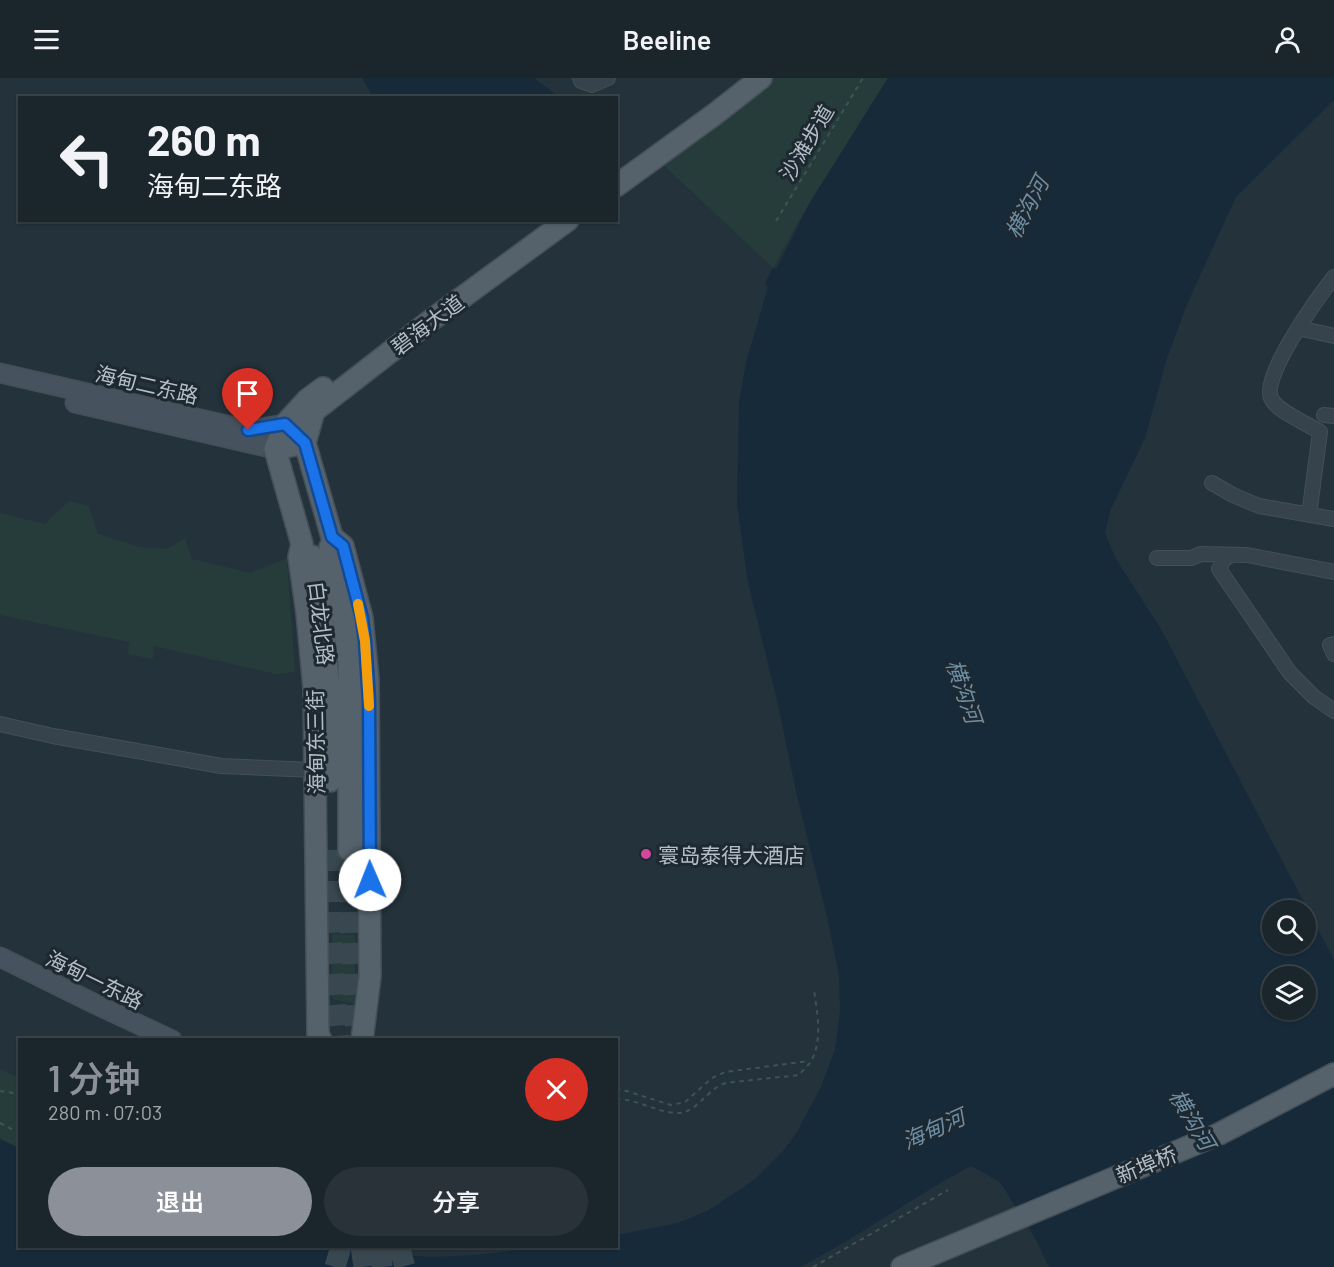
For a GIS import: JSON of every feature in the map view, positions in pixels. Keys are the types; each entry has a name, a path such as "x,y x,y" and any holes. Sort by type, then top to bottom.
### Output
{"main road":[{"path":"618,176 751,78"},
{"path":"618,185 761,78"},
{"name":"碧海大道","path":"285,424 307,400 482,272 555,222"},
{"name":"碧海大道","path":"305,443 314,411 430,321 565,222"},
{"name":"海甸二东路","path":"0,373 248,430 285,424"},
{"name":"海甸二东路","path":"0,385 275,449"},
{"path":"275,449 285,424 305,443 332,537 343,546 362,618 368,679 370,976 362,1038"},
{"path":"275,449 305,443"},
{"name":"海甸东三街","path":"275,449 302,544 299,557 313,674 318,1034 320,1038"},
{"name":"白龙北路","path":"302,544 312,554 327,654 339,850 349,664 330,548 332,537"},
{"name":"海甸一东路","path":"0,957 168,1038"},
{"name":"海甸一东路","path":"0,966 145,1038"},
{"name":"新埠桥","path":"989,1235 1218,1134 1334,1074"},
{"name":"新埠桥","path":"989,1235 1225,1143 1334,1091"},
{"path":"902,1267 989,1235"},
{"path":"924,1267 989,1235"}],"street":[{"path":"580,78 581,81 592,85 608,78"},
{"path":"1334,277 1287,346 1269,391 1271,399 1284,411 1320,432 1334,436"},
{"path":"1298,328 1334,336"},
{"path":"1308,515 1320,432"},
{"path":"1212,483 1259,506 1334,519"},
{"path":"1157,558 1191,558 1201,554 1264,557 1334,572"},
{"path":"1231,555 1224,559 1219,569 1230,586 1290,673 1314,697 1334,711"},
{"path":"1334,644 1330,645 1334,654"},
{"path":"0,724 53,736 221,766 315,770"}],"path":[{"name":"沙滩步道","path":"776,221 863,78"},
{"path":"618,1099 677,1114 687,1111 716,1086 799,1075 811,1061 817,1046 818,1019 814,990"},
{"path":"618,1090 671,1105 685,1102 712,1078 725,1072 811,1061"},
{"path":"0,1091 18,1094"},
{"path":"0,1123 18,1131"},
{"path":"813,1267 948,1190"}],"green space":[{"path":"762,78 888,78 797,224 773,268 655,157"},
{"path":"69,501 89,506 98,534 140,547 167,549 185,538 192,559 251,573 287,558 295,672 276,674 154,646 153,659 128,654 129,642 0,615 0,513 45,524"},
{"path":"332,934 355,935 355,1004 332,999"},
{"path":"0,1069 18,1078 18,1148 0,1139"}],"water":[{"path":"362,78 534,78 558,96 372,96"},
{"path":"888,78 1334,78 1334,100 1236,197 1187,304 1167,358 1145,438 1110,511 1105,533 1116,559 1161,629 1303,900 1262,900 1262,954 1316,954 1316,926 1334,960 1334,1267 1049,1267 1036,1240 1000,1182 971,1166 800,1267 0,1267 0,1139 18,1148 18,1248 350,1248 431,1257 477,1255 533,1248 618,1248 618,1235 678,1223 709,1210 754,1180 784,1150 797,1132 821,1087 835,1049 840,1011 839,975 748,583 737,504 739,403 746,362 768,287 765,283 773,268 776,269 810,202"}],"tunnel":[{"path":"330,850 330,928 339,1038"},
{"path":"349,850 350,928 356,1038"},
{"path":"335,1267 340,1248"},
{"path":"361,1248 364,1267"},
{"path":"380,1248 382,1267"},
{"path":"400,1248 405,1267"}],"slow traffic":[{"path":"358,604 363,622 369,706"}],"place":[{"name":"寰岛泰得大酒店","path":"646,854"}],"route":[{"path":"248,430 285,424 305,443 332,537 343,546 362,618 367,663 370,880"}],"water label":[{"name":"横沟河","path":"1026,207"},
{"name":"横沟河","path":"965,691"},
{"name":"横沟河","path":"1193,1119"},
{"name":"海甸河","path":"933,1128"}]}
